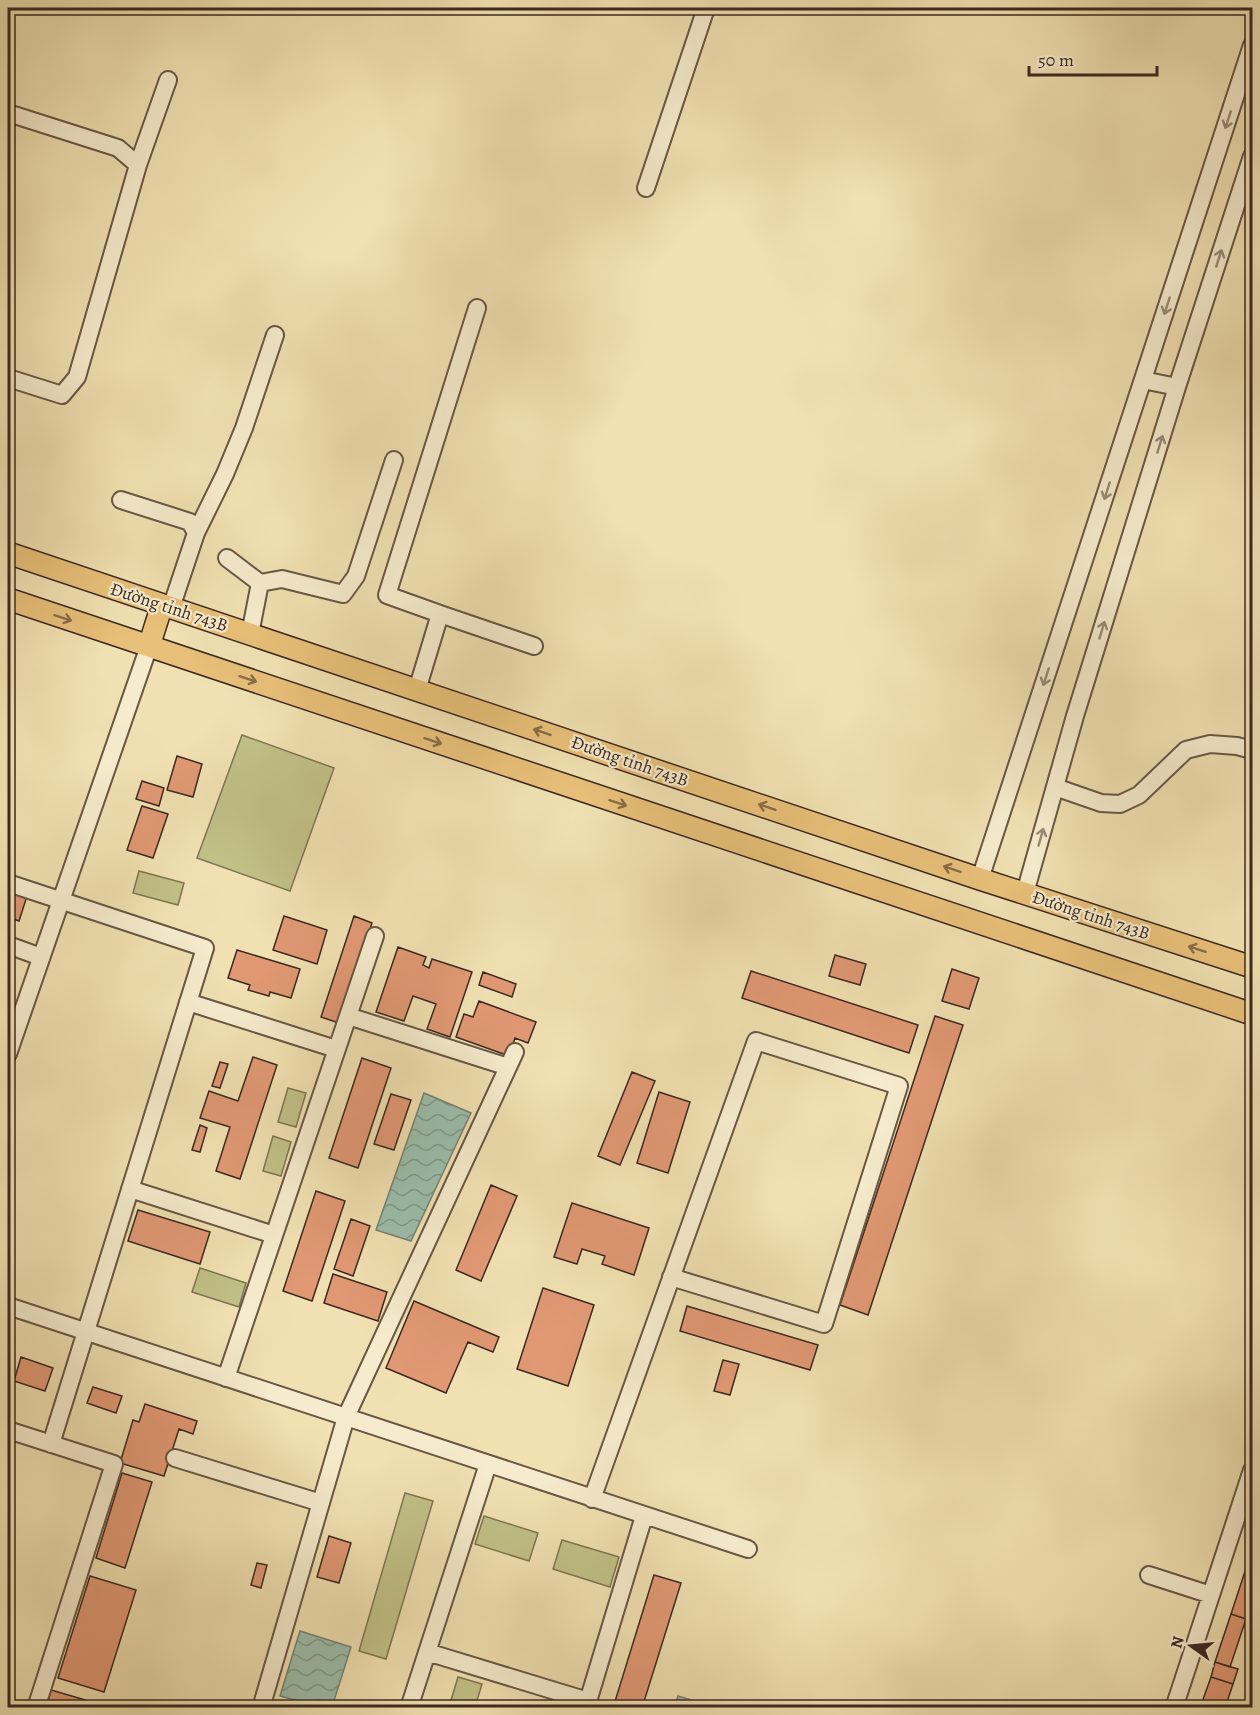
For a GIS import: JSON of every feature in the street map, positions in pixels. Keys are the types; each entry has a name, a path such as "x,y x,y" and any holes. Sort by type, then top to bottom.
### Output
{"main road":[{"name":"Đường tỉnh 743B","path":"8,553 980,879 1252,967"},
{"path":"8,599 1252,1014"},
{"path":"148,646 167,606"}],"street":[{"path":"646,188 706,8"},
{"path":"980,879 1252,45"},
{"path":"8,378 62,395 77,377 138,165 168,80"},
{"path":"8,113 118,148 138,165"},
{"path":"1025,893 1075,716 1177,387 1252,156"},
{"path":"477,308 387,595 534,646"},
{"path":"167,606 196,533 225,474 244,428 275,335"},
{"path":"1143,380 1177,387"},
{"path":"227,558 260,583 282,579 343,594 356,576 394,460"},
{"path":"121,500 190,522 196,533"},
{"path":"250,634 260,583"},
{"path":"417,690 440,614"},
{"path":"8,1054 148,646"},
{"path":"1055,787 1101,803 1120,804 1139,795 1186,750 1210,744 1237,746 1252,750"},
{"path":"8,883 205,948 51,1444"},
{"path":"226,1378 375,936"},
{"path":"8,945 41,957"},
{"path":"188,1002 336,1050"},
{"path":"261,1707 346,1418 512,1059 348,1016"},
{"path":"592,1498 671,1277 756,1041 899,1086 824,1324 671,1277"},
{"path":"130,1189 274,1235"},
{"path":"8,1306 748,1549"},
{"path":"8,1430 114,1464 36,1707"},
{"path":"175,1458 321,1503"},
{"path":"409,1707 488,1464"},
{"path":"1174,1707 1252,1470"},
{"path":"427,1652 587,1704 644,1516"},
{"path":"1149,1575 1211,1596"}],"green space":[{"path":"242,735 334,768 290,891 197,858"},
{"path":"139,871 184,883 178,905 133,893"},
{"path":"288,1088 306,1093 296,1127 278,1122"},
{"path":"273,1136 291,1142 281,1176 263,1171"},
{"path":"200,1268 246,1283 239,1307 192,1292"},
{"path":"405,1493 433,1501 386,1659 359,1651"},
{"path":"484,1516 538,1533 529,1561 475,1544"},
{"path":"562,1540 619,1557 610,1587 553,1569"},
{"path":"458,1677 482,1684 475,1707 449,1707"}],"water":[{"path":"424,1093 471,1113 411,1241 376,1230"},
{"path":"300,1631 351,1647 332,1707 320,1707 280,1696"},
{"path":"678,1696 705,1704 704,1707 674,1707"}],"building":[{"path":"177,756 202,764 193,797 167,790"},
{"path":"142,781 164,788 159,806 136,799"},
{"path":"142,806 168,814 153,858 127,850"},
{"path":"8,890 27,896 19,921 8,917"},
{"path":"284,916 327,930 317,964 273,950"},
{"path":"354,916 372,923 339,1023 321,1017"},
{"path":"398,947 426,957 423,965 429,968 432,959 472,972 450,1037 427,1029 436,1004 413,996 404,1021 376,1012"},
{"path":"237,950 300,969 291,998 270,992 269,996 248,990 250,985 228,978"},
{"path":"835,955 866,964 860,985 829,976"},
{"path":"952,969 979,978 969,1009 942,1001"},
{"path":"751,971 918,1025 909,1053 742,998"},
{"path":"483,972 516,984 512,997 479,985"},
{"path":"479,1001 536,1022 528,1043 515,1038 509,1056 456,1037 464,1014 473,1017"},
{"path":"935,1016 963,1025 868,1315 840,1305"},
{"path":"253,1057 277,1065 240,1179 216,1171 230,1127 200,1118 209,1091 238,1101"},
{"path":"362,1058 391,1068 358,1168 329,1158"},
{"path":"220,1062 228,1064 220,1088 212,1086"},
{"path":"632,1072 655,1081 620,1165 598,1156"},
{"path":"659,1092 690,1102 668,1173 637,1163"},
{"path":"391,1094 411,1100 394,1150 374,1144"},
{"path":"200,1125 207,1128 200,1152 192,1150"},
{"path":"491,1185 517,1196 481,1281 456,1270"},
{"path":"316,1191 345,1201 312,1301 283,1291"},
{"path":"572,1203 649,1228 634,1275 602,1264 605,1256 582,1249 577,1264 554,1257"},
{"path":"138,1210 210,1232 200,1264 128,1241"},
{"path":"351,1219 370,1226 353,1276 334,1269"},
{"path":"333,1274 387,1292 378,1321 324,1303"},
{"path":"543,1288 594,1305 568,1386 517,1369"},
{"path":"414,1301 499,1337 493,1352 468,1342 446,1393 386,1368"},
{"path":"687,1306 818,1345 810,1370 680,1331"},
{"path":"21,1357 53,1368 45,1391 14,1381"},
{"path":"723,1360 739,1364 730,1395 714,1391"},
{"path":"93,1387 122,1396 116,1413 87,1403"},
{"path":"145,1404 197,1421 193,1434 179,1429 164,1476 120,1463 133,1420 139,1422"},
{"path":"122,1473 152,1482 125,1568 96,1558"},
{"path":"329,1536 351,1543 339,1583 317,1577"},
{"path":"1252,1550 1252,1621 1231,1614"},
{"path":"257,1563 267,1565 261,1588 251,1585"},
{"path":"654,1575 681,1583 642,1708 613,1708"},
{"path":"90,1576 136,1590 104,1692 58,1678"},
{"path":"1231,1614 1246,1619 1230,1667 1215,1662"},
{"path":"1215,1662 1238,1669 1233,1684 1211,1677"},
{"path":"1211,1677 1233,1684 1225,1708 1200,1708"},
{"path":"51,1690 106,1706 105,1708 46,1708"}]}
